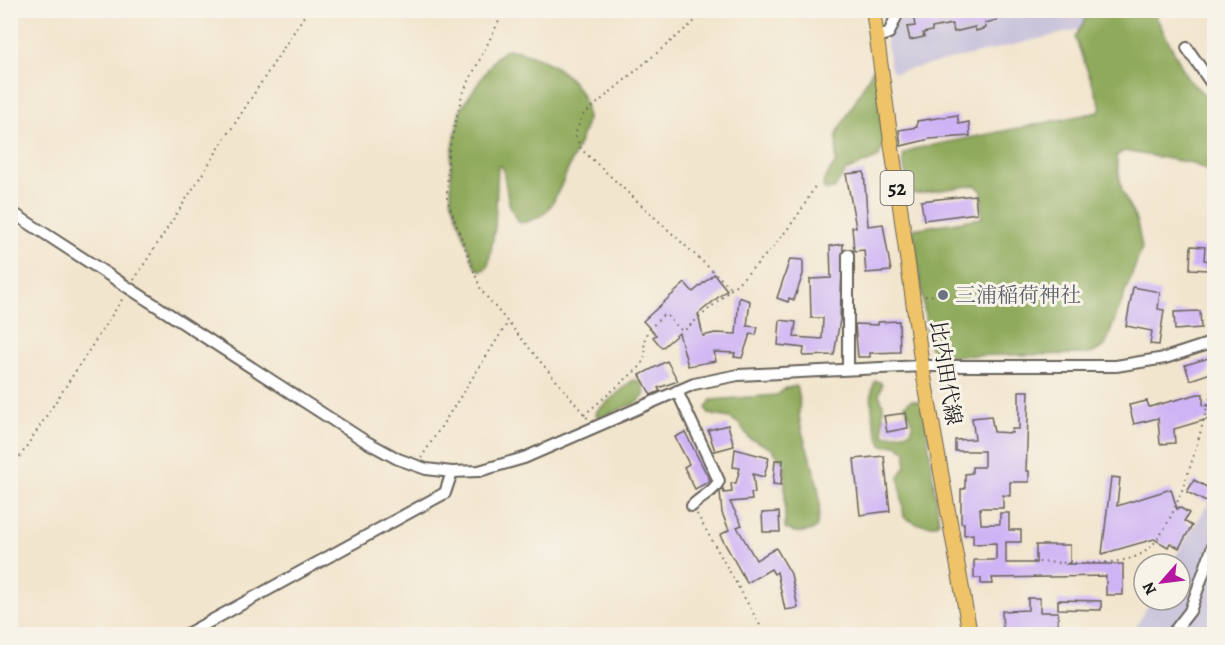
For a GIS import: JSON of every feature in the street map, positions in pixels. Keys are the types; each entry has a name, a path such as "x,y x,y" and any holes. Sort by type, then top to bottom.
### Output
{"main road":[{"name":"比内田代線","path":"873,10 922,366 970,634"}],"street":[{"path":"877,38 889,33 899,10"},
{"path":"1187,48 1215,87"},
{"path":"10,211 365,441 398,459 452,472 497,468 694,384 738,375 922,366 1116,366 1165,358 1215,342"},
{"path":"848,255 848,368"},
{"path":"677,392 718,481 713,491 692,506"},
{"path":"186,634 445,493 452,472"},
{"path":"1172,634 1190,611 1215,543"}],"path":[{"path":"10,472 308,10"},
{"path":"499,10 500,19 462,95 448,154 447,200 481,290 594,427"},
{"path":"708,10 582,116 575,135 580,149 732,289"},
{"path":"584,415 641,366 646,353 643,343 645,334 663,315 681,330 686,329 732,289 776,245 804,208 816,184"},
{"path":"416,465 507,323"},
{"path":"1033,562 1121,561 1143,554 1157,539 1179,498 1215,380"},
{"path":"692,506 765,634"}],"shaded area":[{"path":"893,10 1100,11 1102,24 894,73 890,66 885,26"},
{"path":"1214,494 1214,634 1132,634 1144,612 1192,612 1192,552 1178,552"}],"green space":[{"path":"1090,11 1153,11 1188,79 1214,104 1214,174 1192,163 1124,151 1116,156 1122,191 1137,222 1142,248 1105,346 1091,354 936,356 929,346 913,229 982,218 982,191 975,185 915,194 909,190 903,162 904,154 914,149 1099,112 1101,107 1075,37"},
{"path":"507,49 542,59 563,72 579,90 585,103 587,120 555,199 545,212 537,217 520,223 515,217 509,203 502,166 498,166 495,227 488,267 481,271 475,266 451,199 451,159 460,110 496,57"},
{"path":"873,69 876,73 884,142 879,157 846,171 834,189 826,190 823,187 824,180 836,162 837,134"},
{"path":"633,380 641,382 645,394 638,402 601,417 596,416 597,411"},
{"path":"875,381 882,385 879,394 883,405 883,432 886,436 910,432 913,426 905,405 911,400 920,402 924,409 939,522 934,525 917,524 904,517 899,477 906,465 906,451 897,445 883,446 880,440 874,424 872,405"},
{"path":"796,386 799,395 800,422 820,500 816,528 801,532 785,528 785,469 782,462 772,449 749,438 740,424 730,418 709,414 706,408 711,400 777,395 786,388"}],"building":[{"path":"923,10 995,10 997,20 985,23 986,28 976,31 975,27 954,32 952,24 932,28 932,31 923,33 924,37 910,40 907,27 915,26 913,14"},
{"path":"957,115 959,124 969,122 970,136 930,139 901,146 899,130 917,127 917,121"},
{"path":"864,172 868,226 883,224 891,271 866,273 864,250 854,251 852,227 856,227 846,174"},
{"path":"975,195 977,213 924,220 921,201"},
{"path":"843,244 840,320 834,355 803,356 804,348 778,345 780,320 796,322 794,337 822,339 823,318 811,318 810,279 831,278 830,246"},
{"path":"1191,246 1205,247 1204,260 1209,261 1208,270 1190,269"},
{"path":"790,259 803,260 803,274 794,300 789,298 788,302 777,298"},
{"path":"714,274 727,290 698,314 703,336 715,333 736,334 739,297 750,301 747,326 758,327 756,335 750,334 742,358 734,357 735,353 714,352 716,361 688,366 679,333 662,348 653,337 656,335 643,321 685,283 693,292"},
{"path":"1133,287 1160,292 1158,309 1164,310 1159,345 1150,344 1152,331 1126,326"},
{"path":"1200,311 1201,328 1175,330 1174,312"},
{"path":"899,321 900,352 870,353 870,357 858,357 855,324 878,325 878,322"},
{"path":"1212,357 1208,374 1190,380 1185,365"},
{"path":"667,361 678,381 658,388 660,391 651,395 640,375"},
{"path":"1019,391 1029,391 1026,471 1029,471 1029,482 1010,482 1010,496 1003,495 1003,508 980,508 981,524 1000,524 1000,513 1009,513 1009,530 1021,530 1021,542 1006,542 1006,563 1036,563 1036,545 1070,545 1070,562 1067,564 1123,564 1123,595 1106,595 1106,576 992,578 993,584 981,584 981,578 974,578 974,560 996,560 996,543 973,544 973,534 964,535 964,523 961,523 961,489 965,489 965,474 972,473 972,467 984,467 984,451 955,451 955,440 975,439 972,418 991,416 994,432 1012,433 1012,429 1019,429"},
{"path":"1203,394 1203,405 1215,407 1215,417 1174,429 1175,443 1160,444 1158,418 1134,424 1129,405 1147,401 1149,407"},
{"path":"906,413 908,428 887,432 884,416"},
{"path":"728,425 734,446 715,451 708,430"},
{"path":"685,432 710,481 695,489 684,467 689,464 675,437"},
{"path":"735,449 769,458 764,477 753,474 755,493 751,493 752,500 730,502 742,525 737,527 756,560 776,548 791,574 798,608 785,610 777,572 774,574 771,569 747,583 720,535 729,530 722,513 720,492 723,489 724,493 732,492 731,483 736,483 740,468 733,467"},
{"path":"884,456 890,511 860,515 854,459"},
{"path":"775,460 783,460 781,485 773,484"},
{"path":"1111,477 1120,478 1117,506 1171,489 1177,509 1179,507 1189,513 1184,521 1192,526 1179,548 1170,543 1168,547 1154,539 1102,554"},
{"path":"1194,480 1212,490 1206,502 1187,492"},
{"path":"779,512 780,532 763,532 762,513"},
{"path":"1028,598 1040,598 1040,612 1058,612 1058,634 1003,634 1002,611 1028,610"},
{"path":"1058,600 1101,601 1101,610 1058,609"}],"place":[{"name":"三浦稲荷神社","path":"943,295"}]}
